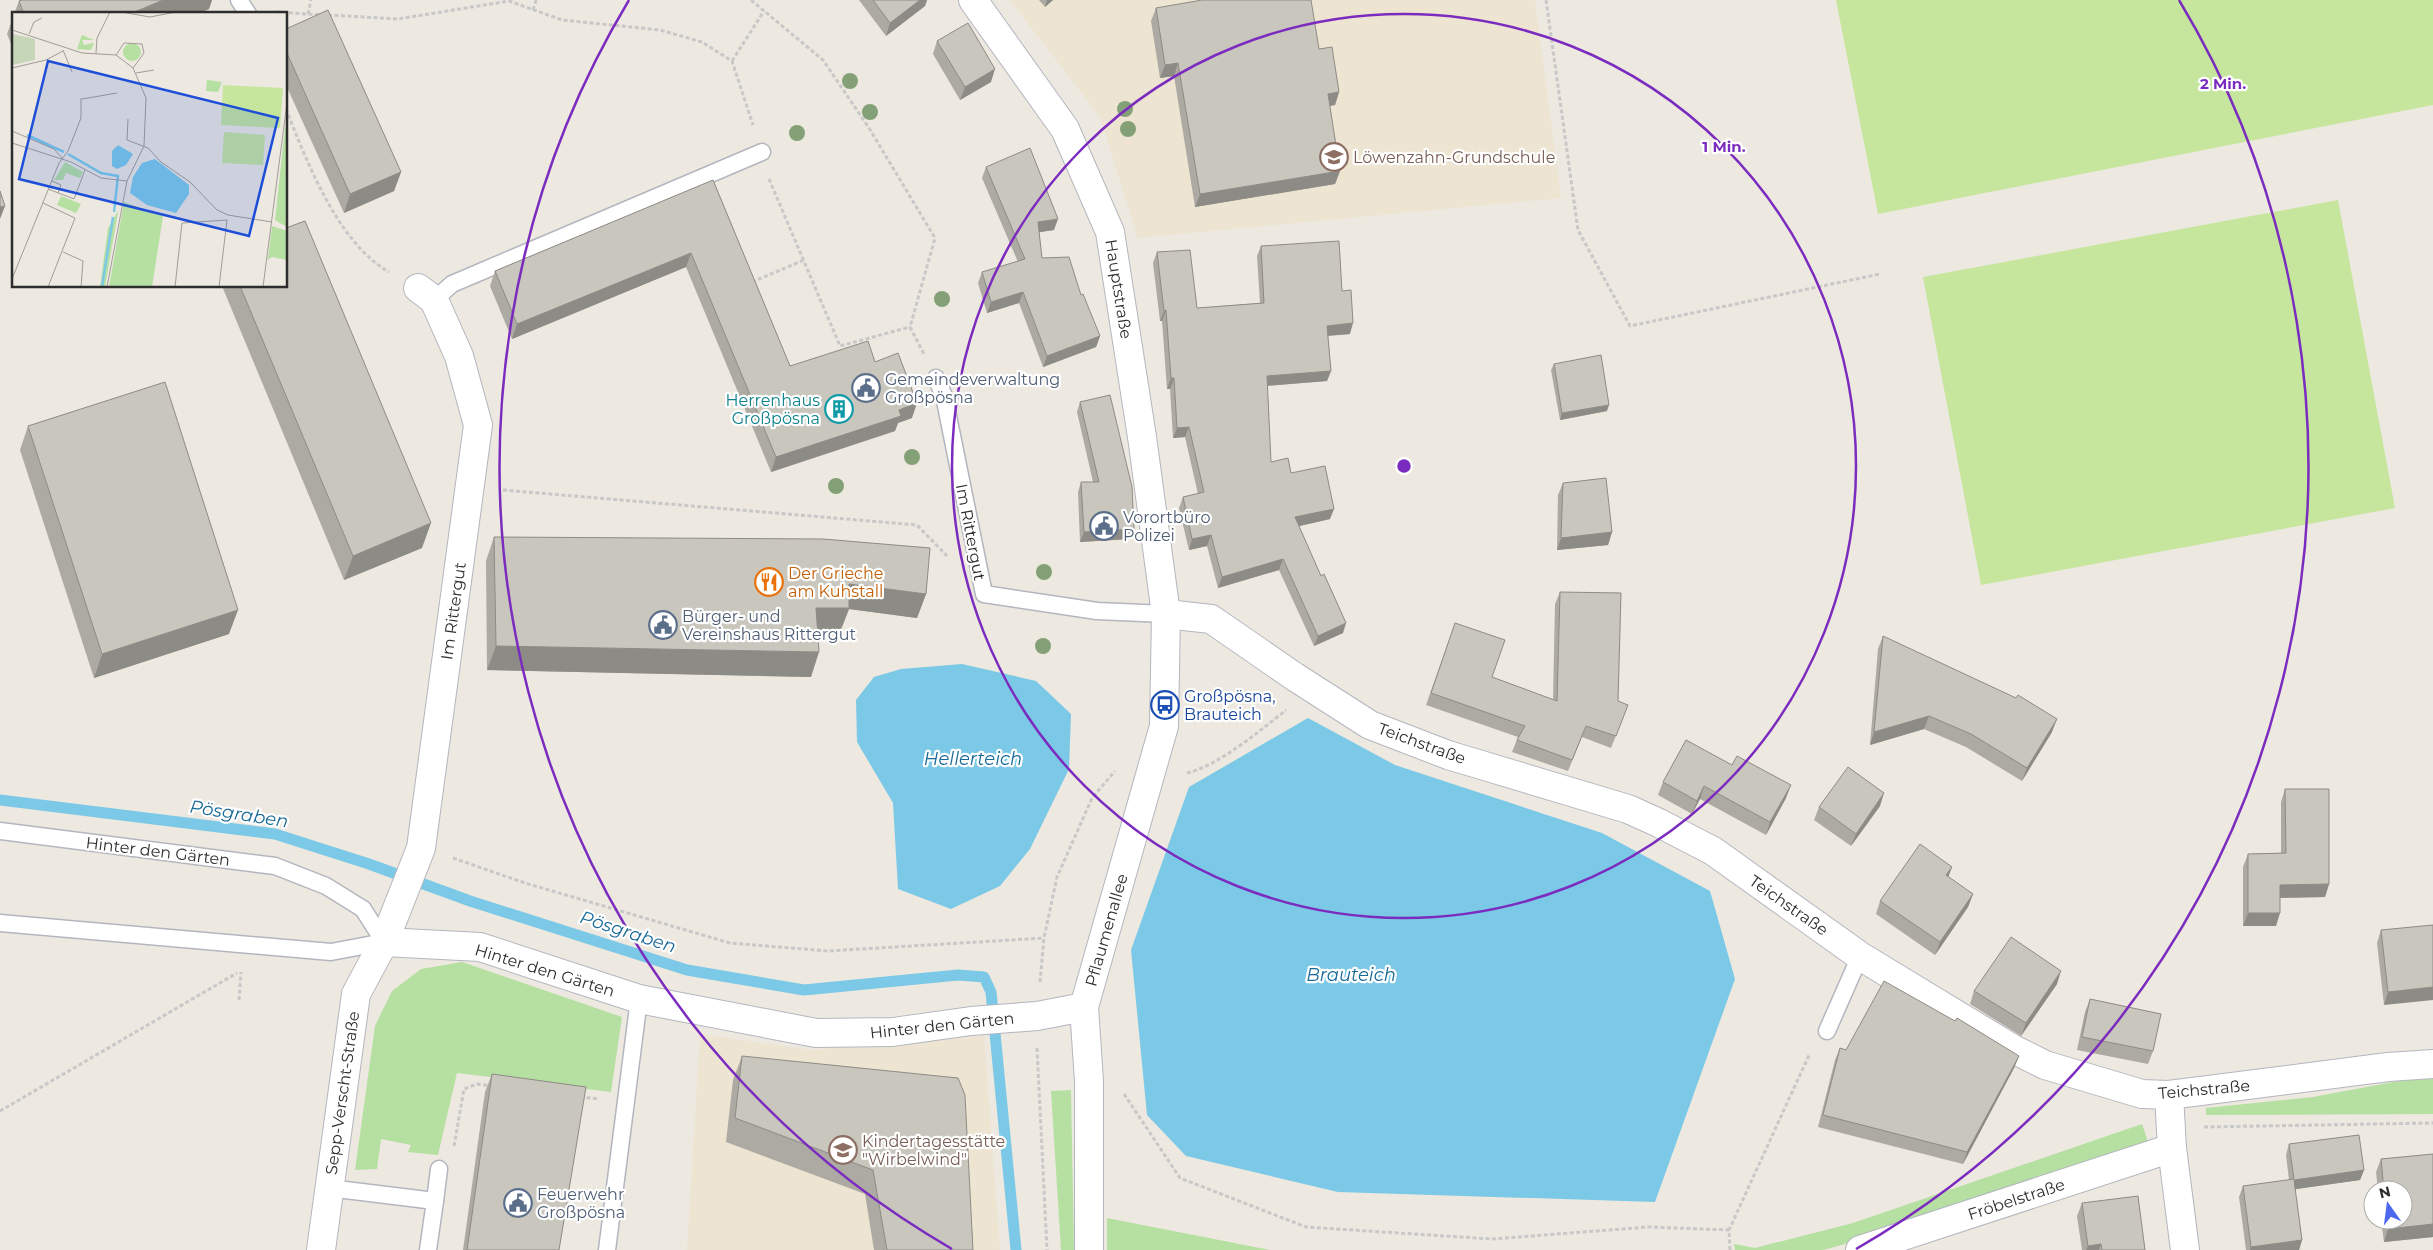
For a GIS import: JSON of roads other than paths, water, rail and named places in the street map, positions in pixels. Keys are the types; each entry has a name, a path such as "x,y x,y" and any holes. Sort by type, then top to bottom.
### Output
{"street":[{"name":"Hauptstraße","path":"973,0 1065,130 1110,232 1142,437 1166,614"},
{"name":"Im Rittergut","path":"384,942 418,854 471,487 478,425 459,356 426,294"},
{"name":"Teichstraße","path":"1166,614 1211,619 1370,725 1448,755 1628,809 1659,823 1713,851 1860,956 2013,1049 2045,1065 2142,1094 2169,1095 2388,1067 2433,1064"},
{"name":"Pflaumenallee","path":"1089,1250 1089,1081 1084,1007 1164,726 1166,614"},
{"name":"Hinter den Gärten","path":"384,942 480,947 639,999 816,1033 893,1032 971,1021 1037,1016 1084,1007"},
{"name":"Sepp-Verscht-Straße","path":"321,1250 356,994 384,942"},
{"path":"2169,1095 2185,1250"},
{"name":"Fröbelstraße","path":"1860,1250 2172,1138"}],"lane":[{"path":"426,294 762,152"},
{"name":"Im Rittergut","path":"936,378 944,396 984,594 1097,611 1166,614"},
{"name":"Hinter den Gärten","path":"0,831 275,866 326,886 363,909 384,942"},
{"path":"0,923 331,952 384,942"},
{"path":"1827,1031 1860,956"},
{"path":"608,1250 639,999"},
{"path":"428,1250 439,1169"},
{"path":"330,1188 435,1201"}],"water":[{"name":"Hellerteich","path":"962,664 1036,681 1071,714 1069,769 1030,849 1000,886 951,909 898,889 893,803 857,742 856,700 874,677 901,669"},
{"name":"Brauteich","path":"1308,718 1395,765 1602,833 1710,891 1735,979 1655,1202 1338,1192 1186,1156 1147,1115 1131,950 1189,787"}],"waterway":[{"name":"Pösgraben","path":"0,800 275,834 369,864 470,901 687,970 804,990 958,975 984,977 991,992 1016,1250"}],"place":[{"name":"Löwenzahn-Grundschule","path":"1334,157"},
{"name":"Gemeindeverwaltung Großpösna","path":"866,388"},
{"name":"Herrenhaus Großpösna","path":"839,409"},
{"name":"Vorortbüro Polizei","path":"1104,526"},
{"name":"Der Grieche am Kuhstall","path":"769,582"},
{"name":"Bürger- und Vereinshaus Rittergut","path":"663,625"},
{"name":"Großpösna, Brauteich","path":"1165,705"},
{"name":"Kindertagesstätte \"Wirbelwind\"","path":"843,1150"},
{"name":"Feuerwehr Großpösna","path":"518,1203"}]}
